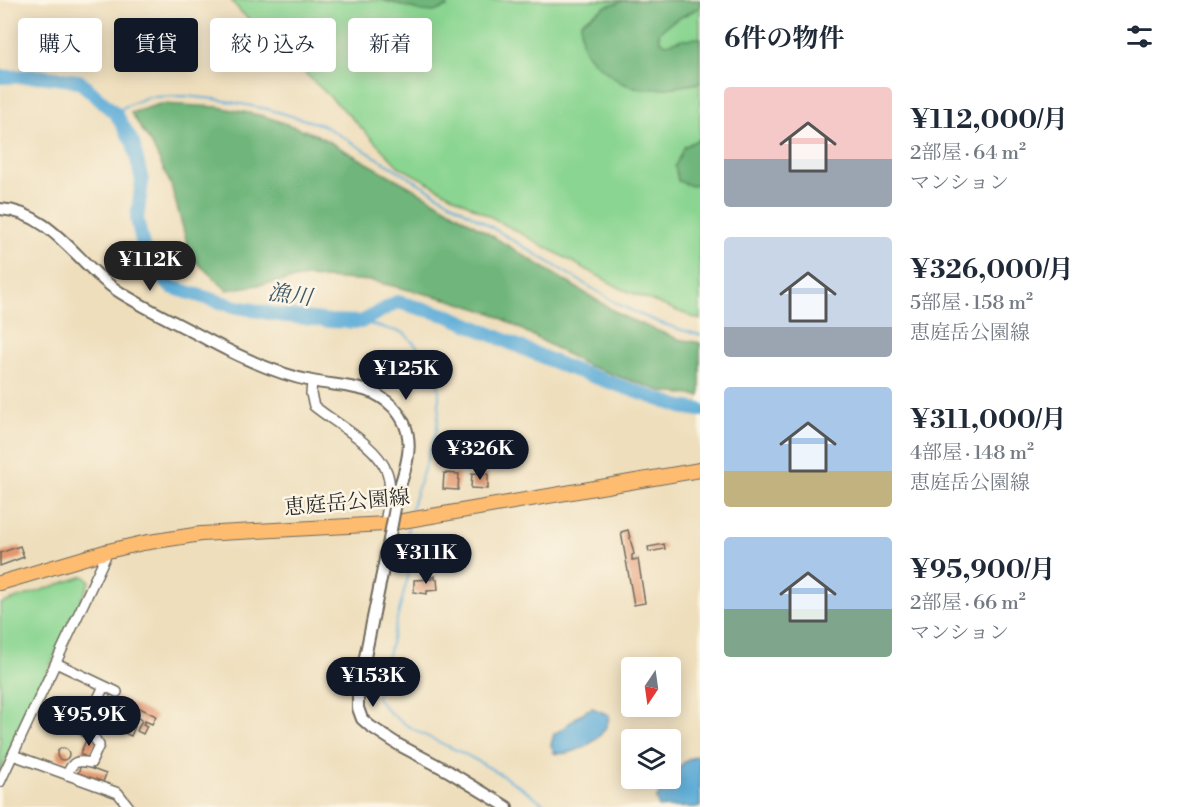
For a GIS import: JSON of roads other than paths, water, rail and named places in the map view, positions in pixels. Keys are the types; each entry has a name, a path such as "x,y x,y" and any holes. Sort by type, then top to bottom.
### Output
{"main road":[{"name":"恵庭岳公園線","path":"0,583 108,551 201,534 385,524 700,470"}],"street":[{"path":"0,209 27,215 48,227 90,269 120,292 242,358 312,381 350,385 375,393 393,407 408,435 409,459 398,492 388,540 358,691 358,708 362,719 399,745 448,771 507,807"},
{"path":"312,381 311,394 314,406 357,437 374,453 387,471 390,492 385,524"},
{"path":"0,782 108,551"},
{"path":"56,663 117,692"},
{"path":"67,775 71,764 76,761 91,763 99,745 83,730 104,686"},
{"path":"13,755 118,794 124,805"}],"water":[{"path":"592,708 609,715 603,731 597,738 580,749 554,753 551,745 554,734"},
{"path":"696,756 700,757 700,807 659,807 656,799 663,789 681,789 681,765"}],"waterway":[{"name":"漁川","path":"0,77 40,76 79,81 116,114 133,143 142,181 137,219 147,263 171,287 233,306 279,315 330,321 361,322 397,302 449,316 566,367 681,407 700,410"},
{"path":"116,114 124,107 148,97 184,96 215,99 267,109 323,125 618,304 658,322 700,335"},
{"path":"361,322 404,333 434,364 439,390 437,429 411,509"},
{"path":"408,527 408,576 377,698 386,709 409,726 483,764 548,807"}]}
